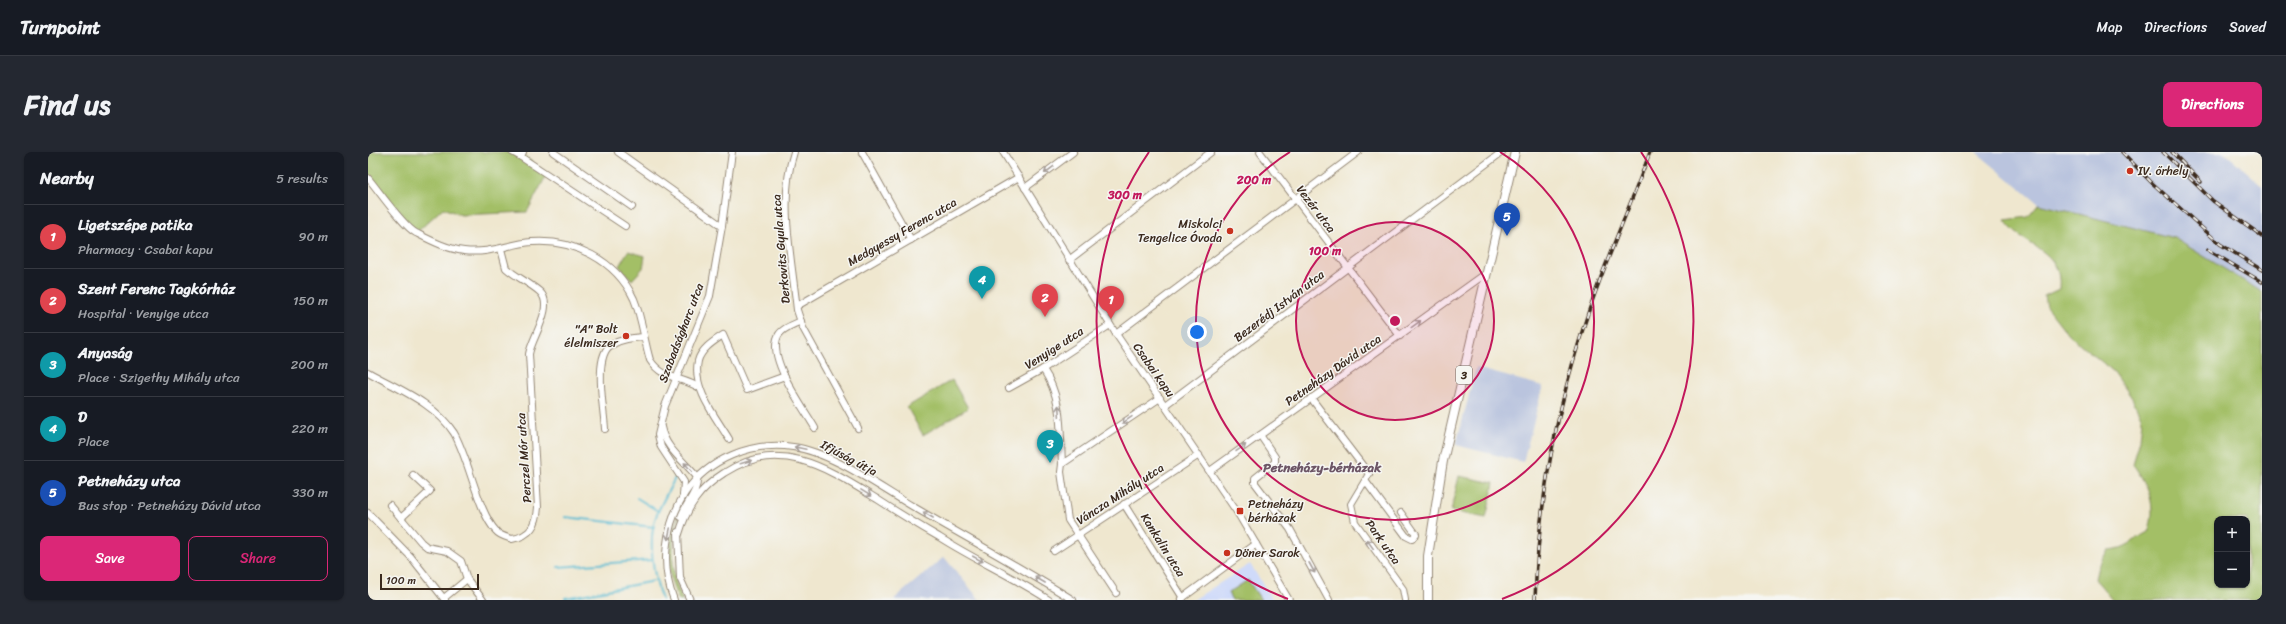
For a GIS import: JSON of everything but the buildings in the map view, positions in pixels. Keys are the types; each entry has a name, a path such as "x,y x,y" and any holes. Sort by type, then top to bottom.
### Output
{"main road":[{"name":"3","path":"1428,600 1428,556 1442,469 1515,152"}],"street":[{"path":"512,152 522,154 625,226"},
{"path":"553,152 632,207"},
{"name":"Szabadságharc utca","path":"683,498 684,482 660,447 658,435 665,406 710,296 722,226 732,152"},
{"name":"Derkovits Gyula utca","path":"794,152 788,169 785,194 797,306 801,321 858,428"},
{"path":"862,152 911,240"},
{"name":"Csabai kapu","path":"1003,152 1110,325 1210,471 1289,600"},
{"path":"1025,188 1073,152"},
{"path":"1069,260 1211,152"},
{"name":"Vezér utca","path":"1260,152 1294,200 1400,336"},
{"path":"1116,334 1358,152"},
{"name":"Bezerédj István utca","path":"1165,405 1502,152"},
{"path":"620,153 722,226"},
{"name":"Medgyessy Ferenc utca","path":"797,306 1019,177"},
{"path":"368,178 416,233 455,249 485,251 530,242 549,241 579,248 594,256 616,272 625,284 638,311 650,360 655,367 662,374 677,377 700,388"},
{"name":"Perczel Mór utca","path":"368,372 432,409 442,418 454,433 465,456 482,506 496,532 512,539 528,533 534,527 538,507 529,354 530,343 541,322 546,306 541,292 506,268 501,249"},
{"name":"Petneházy Dávid utca","path":"1210,471 1488,272"},
{"path":"801,321 783,329 778,335 775,345 776,358 815,428"},
{"name":"Venyige utca","path":"1009,388 1043,369 1110,325"},
{"path":"730,439 700,388 698,360 709,345 723,334 747,390 785,376"},
{"path":"605,429 601,358 610,345 644,337"},
{"path":"1043,369 1053,384 1058,400 1062,464 1061,472 1068,520 1116,593"},
{"path":"1062,464 1160,398"},
{"path":"1311,398 1369,474 1366,482 1406,536 1412,539 1416,534 1401,513"},
{"path":"661,425 662,435 696,481 711,482"},
{"path":"1260,435 1275,457 1275,462 1255,478 1255,483 1290,529 1329,600"},
{"name":"Ifjúság útja","path":"674,600 669,587 666,548 672,519 683,498 696,481 725,458 752,450 778,446 816,452 1073,600"},
{"name":"Szabadságharc utca","path":"665,455 688,480 696,481"},
{"name":"Ifjúság útja","path":"679,534 684,517 692,502 711,482 730,469 760,458 783,456 812,463 1049,600"},
{"name":"Váncza Mihály utca","path":"1054,551 1199,456"},
{"path":"401,518 430,492 413,475"},
{"name":"Ifjúság útja","path":"690,600 680,578 677,554 683,511 696,481"},
{"name":"Park utca","path":"1366,482 1351,504 1355,522 1403,589 1405,600"},
{"name":"Kankalin utca","path":"1124,504 1181,599"},
{"path":"390,505 427,547 447,551 461,561 467,579 483,600"},
{"path":"368,513 411,557 444,599 467,579"},
{"path":"1181,599 1256,544"},
{"name":"Ifjúság útja","path":"1054,588 1056,592 1070,600"}],"shaded area":[{"path":"1976,152 2224,152 2262,185 2262,292 2174,238 2039,204"},
{"path":"1476,368 1543,386 1523,462 1456,445"},
{"path":"944,557 980,600 893,600"},
{"path":"1250,564 1273,600 1193,600"}],"green space":[{"path":"368,152 519,152 547,174 527,212 461,215 443,208 416,233 368,178"},
{"path":"2039,204 2174,238 2262,292 2262,600 2113,600 2095,579 2098,566 2108,550 2125,546 2148,532 2151,523 2152,505 2150,496 2143,480 2133,464 2140,440 2142,419 2132,398 2114,372 2068,334 2046,306 2044,296 2059,289 2059,275 2055,265 2048,256 2013,230 2005,220 2028,217"},
{"path":"628,251 645,256 643,268 632,280 619,266"},
{"path":"952,380 968,408 923,435 907,407"},
{"path":"1459,476 1494,483 1486,518 1451,511"},
{"path":"693,486 679,518 674,541 673,566 678,589 683,600 679,600 673,586 669,556 674,527 679,513"},
{"path":"1248,580 1261,600 1232,600 1228,593"}],"waterway":[{"path":"662,600 656,580 652,557 652,534 657,514 675,478"},
{"path":"637,498 658,511"},
{"path":"565,517 654,527"},
{"path":"558,567 652,560"},
{"path":"565,598 654,581"}],"railway":[{"path":"1535,600 1539,534 1543,502 1554,437 1562,405 1579,342 1595,294 1650,152"},
{"path":"2122,152 2151,182 2220,244 2262,270"},
{"path":"2163,152 2213,201 2262,236"},
{"path":"2172,152 2201,182"},
{"path":"2208,250 2262,282"}],"place":[{"name":"IV. őrhely","path":"2130,171"},
{"name":"Miskolci Tengelice Óvoda","path":"1230,231"},
{"name":"Petneházy utca","path":"1507,236"},
{"name":"D","path":"982,299"},
{"name":"Szent Ferenc Tagkórház","path":"1045,317"},
{"name":"Ligetszépe patika","path":"1111,319"},
{"name":"\"A\" Bolt élelmiszer","path":"626,336"},
{"name":"Anyaság","path":"1050,463"},
{"name":"Petneházy bérházak","path":"1240,511"},
{"name":"Döner Sarok","path":"1227,553"}],"district":[{"name":"Petneházy-bérházak","path":"1322,467"}]}
